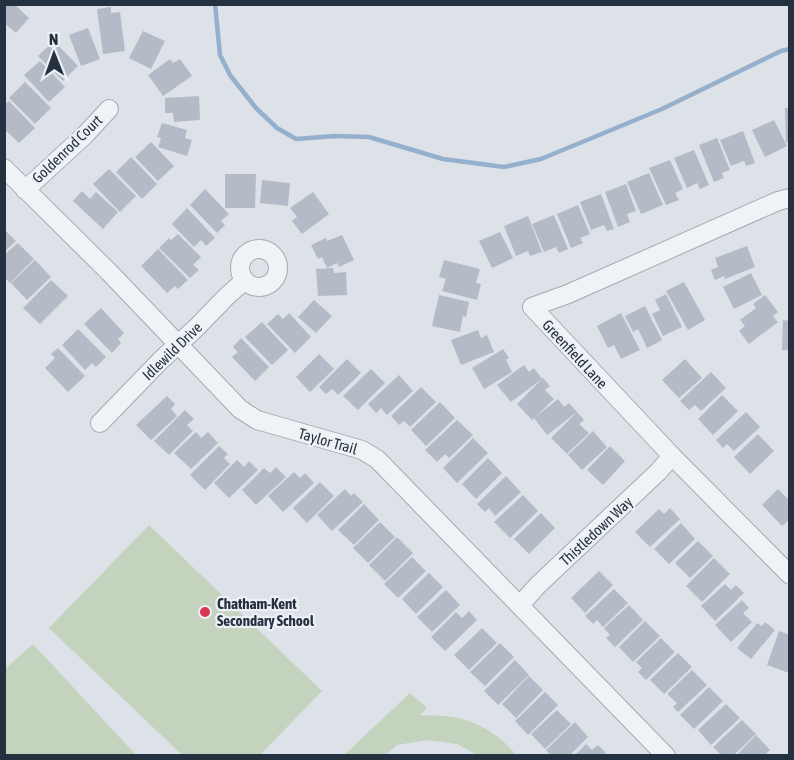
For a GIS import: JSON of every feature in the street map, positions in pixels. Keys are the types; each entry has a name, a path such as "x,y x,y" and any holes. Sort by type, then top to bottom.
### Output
{"street":[{"name":"Goldenrod Court","path":"25,189 85,135 109,109"},
{"name":"Taylor Trail","path":"4,168 240,409 257,420 362,450 377,459 666,756"},
{"name":"Greenfield Lane","path":"789,198 568,294 532,307 672,456 789,575"},
{"name":"Idlewild Drive","path":"100,423 244,280"},
{"name":"Thistledown Way","path":"520,605 672,456"}],"green space":[{"path":"149,525 322,691 260,755 182,755 49,628"},
{"path":"33,644 136,755 5,755 5,669"},
{"path":"410,693 427,708 420,715 453,717 475,723 498,737 516,755 477,755 457,744 427,740 397,745 385,755 344,755"}],"building":[{"path":"4,4 14,4 29,18 16,33 4,23"},
{"path":"111,7 111,13 120,12 125,51 103,54 97,9"},
{"path":"88,28 100,59 81,66 69,35"},
{"path":"143,31 165,41 151,69 129,58"},
{"path":"54,41 78,66 63,81 38,56"},
{"path":"170,59 173,63 180,59 192,76 163,96 148,75"},
{"path":"40,61 65,87 49,102 24,75"},
{"path":"25,82 51,108 35,124 9,98"},
{"path":"199,96 200,120 174,122 173,113 165,113 165,98"},
{"path":"9,101 35,128 19,143 4,129 4,105"},
{"path":"785,108 790,108 790,142 786,143"},
{"path":"774,120 787,146 765,157 752,130"},
{"path":"162,123 187,130 185,138 192,140 187,156 158,147 161,138 157,137"},
{"path":"743,131 755,163 746,166 744,161 731,166 720,140"},
{"path":"717,138 730,170 722,173 724,178 714,182 699,145"},
{"path":"151,142 174,166 158,181 135,157"},
{"path":"694,150 709,185 700,189 697,183 687,188 674,158"},
{"path":"131,157 157,184 142,199 116,172"},
{"path":"670,160 683,189 675,193 679,200 666,205 649,168"},
{"path":"109,169 136,196 120,212 93,184"},
{"path":"649,173 663,205 641,214 627,182"},
{"path":"225,174 256,174 255,208 225,208"},
{"path":"262,180 290,183 288,206 260,203"},
{"path":"626,184 636,211 627,214 630,222 618,227 605,192"},
{"path":"205,189 229,214 221,221 225,225 217,233 190,205"},
{"path":"82,191 90,199 96,192 118,212 103,229 73,201"},
{"path":"313,192 329,214 302,234 292,221 297,217 290,208"},
{"path":"601,194 614,229 607,231 604,225 591,230 580,202"},
{"path":"578,205 590,234 580,238 583,243 571,248 557,214"},
{"path":"187,208 215,238 206,246 201,240 194,247 172,224"},
{"path":"554,215 568,249 559,253 556,247 544,252 532,224"},
{"path":"528,216 542,252 530,256 528,251 516,256 504,226"},
{"path":"4,229 16,241 4,252"},
{"path":"500,232 513,258 492,268 479,241"},
{"path":"178,234 201,257 193,265 199,270 190,278 159,248 169,238 171,240"},
{"path":"342,235 354,260 339,267 337,263 327,268 322,257 318,259 311,245 326,238 327,241"},
{"path":"18,243 34,259 10,283 4,277 4,255"},
{"path":"747,246 755,267 725,279 724,276 715,280 711,270 718,267 715,258"},
{"path":"158,249 188,280 178,289 175,286 167,293 141,266"},
{"path":"35,260 51,277 27,300 11,283"},
{"path":"444,260 480,269 476,283 481,284 477,300 442,291 446,279 439,277"},
{"path":"333,268 334,273 346,272 347,295 318,296 316,269"},
{"path":"751,273 762,295 734,309 723,287"},
{"path":"51,280 68,296 40,324 23,308"},
{"path":"684,282 705,320 688,330 666,291"},
{"path":"666,294 682,327 663,336 652,314 660,310 655,300"},
{"path":"439,295 469,302 460,332 432,326"},
{"path":"765,295 778,312 773,316 778,322 749,344 739,331 745,326 740,320 756,308 753,304"},
{"path":"314,300 332,316 316,333 298,317"},
{"path":"645,306 662,340 647,348 638,329 633,332 625,316"},
{"path":"101,308 124,333 118,339 121,343 112,353 84,324"},
{"path":"289,313 311,337 295,353 267,324 278,314 283,319"},
{"path":"621,313 640,350 621,359 614,345 608,348 597,326"},
{"path":"783,320 790,321 790,350 782,350"},
{"path":"262,322 288,350 272,365 245,337"},
{"path":"78,329 106,357 96,367 92,363 85,370 62,345"},
{"path":"478,330 481,338 487,335 494,352 461,365 451,340"},
{"path":"241,338 269,367 255,381 232,357 238,352 233,347"},
{"path":"58,348 85,376 68,392 45,368 55,358 51,354"},
{"path":"503,349 509,358 506,360 512,372 484,389 472,368"},
{"path":"319,354 334,369 310,392 296,377"},
{"path":"347,359 361,373 338,395 332,389 326,394 319,387"},
{"path":"685,359 702,378 679,398 662,380"},
{"path":"524,365 529,372 534,368 542,379 511,402 497,385"},
{"path":"371,369 385,383 358,410 343,396"},
{"path":"711,372 726,388 701,411 695,405 689,410 680,401"},
{"path":"399,375 413,391 387,415 381,408 376,413 368,404"},
{"path":"543,378 550,386 545,390 554,399 532,420 517,404"},
{"path":"421,387 436,402 410,427 404,421 399,425 391,416"},
{"path":"722,395 738,411 713,435 698,419"},
{"path":"167,396 175,404 171,409 177,416 151,440 136,425"},
{"path":"558,399 564,407 569,403 577,412 547,435 534,418"},
{"path":"440,402 455,418 426,446 411,430"},
{"path":"185,410 194,419 187,425 193,431 169,455 154,441"},
{"path":"577,412 584,420 579,424 589,433 567,454 551,438"},
{"path":"746,412 760,427 734,451 727,444 723,448 716,440"},
{"path":"457,420 473,435 449,458 445,454 437,462 425,450"},
{"path":"593,431 607,447 582,470 568,455"},
{"path":"196,432 201,438 208,432 218,443 191,469 174,453"},
{"path":"758,434 774,451 750,474 734,457"},
{"path":"473,438 488,453 457,483 443,468"},
{"path":"219,446 228,454 224,458 230,464 205,490 190,475"},
{"path":"610,446 625,461 603,485 587,470"},
{"path":"488,458 502,473 476,499 462,484"},
{"path":"237,460 244,467 249,461 258,470 229,498 214,483"},
{"path":"276,467 286,477 256,505 242,490 264,468 270,473"},
{"path":"294,472 300,478 305,473 314,483 283,512 268,496"},
{"path":"506,476 521,492 495,516 489,508 485,512 477,504"},
{"path":"320,482 334,496 307,523 293,508"},
{"path":"345,489 351,496 354,493 363,502 332,531 317,515"},
{"path":"778,489 790,501 790,519 782,526 762,505"},
{"path":"523,495 538,511 510,538 494,522"},
{"path":"364,504 379,520 354,545 338,530"},
{"path":"670,508 680,519 650,547 635,532 659,509 664,514"},
{"path":"541,513 555,528 529,554 514,539"},
{"path":"380,522 395,537 368,563 353,548"},
{"path":"681,523 695,539 669,564 654,549"},
{"path":"397,537 413,553 385,581 369,565"},
{"path":"698,541 713,556 690,578 675,563"},
{"path":"412,557 426,571 398,598 384,584"},
{"path":"714,558 730,574 702,602 686,586"},
{"path":"599,571 613,585 585,613 571,598"},
{"path":"429,573 443,587 416,614 402,599"},
{"path":"725,584 731,590 736,585 744,593 715,621 701,606"},
{"path":"614,589 628,603 603,627 597,620 593,624 585,616"},
{"path":"446,590 460,605 432,632 417,617"},
{"path":"742,600 749,608 743,613 752,622 731,642 715,625"},
{"path":"629,605 643,620 615,647 606,638 610,635 604,628"},
{"path":"469,611 477,620 445,651 431,637 456,612 462,618"},
{"path":"645,621 660,636 633,662 619,647"},
{"path":"765,622 775,630 751,659 737,648 757,623 762,626"},
{"path":"482,628 497,643 469,670 454,655"},
{"path":"779,631 790,635 788,639 790,640 789,673 767,665"},
{"path":"661,638 675,652 646,680 638,672 642,668 636,662"},
{"path":"500,643 514,657 485,686 470,672"},
{"path":"678,653 692,667 664,694 650,680"},
{"path":"515,660 529,675 498,705 484,691"},
{"path":"692,670 707,685 678,712 673,707 677,703 667,694"},
{"path":"529,676 543,690 516,718 502,704"},
{"path":"709,687 723,701 694,729 680,715"},
{"path":"545,692 558,705 528,735 515,721"},
{"path":"726,704 740,718 711,745 698,730"},
{"path":"557,710 571,724 545,749 531,734"},
{"path":"742,720 756,734 733,756 722,756 713,747"},
{"path":"575,722 588,737 569,756 551,756 546,750"},
{"path":"756,735 770,750 764,756 736,756"},
{"path":"586,744 592,750 598,745 606,753 603,756 574,756"}],"waterway":[{"path":"215,4 220,55 230,75 256,108 277,128 296,139 335,136 369,137 443,159 504,167 541,159 662,109 781,51 790,49"}],"place":[{"name":"Chatham-Kent Secondary School","path":"205,612"}]}
